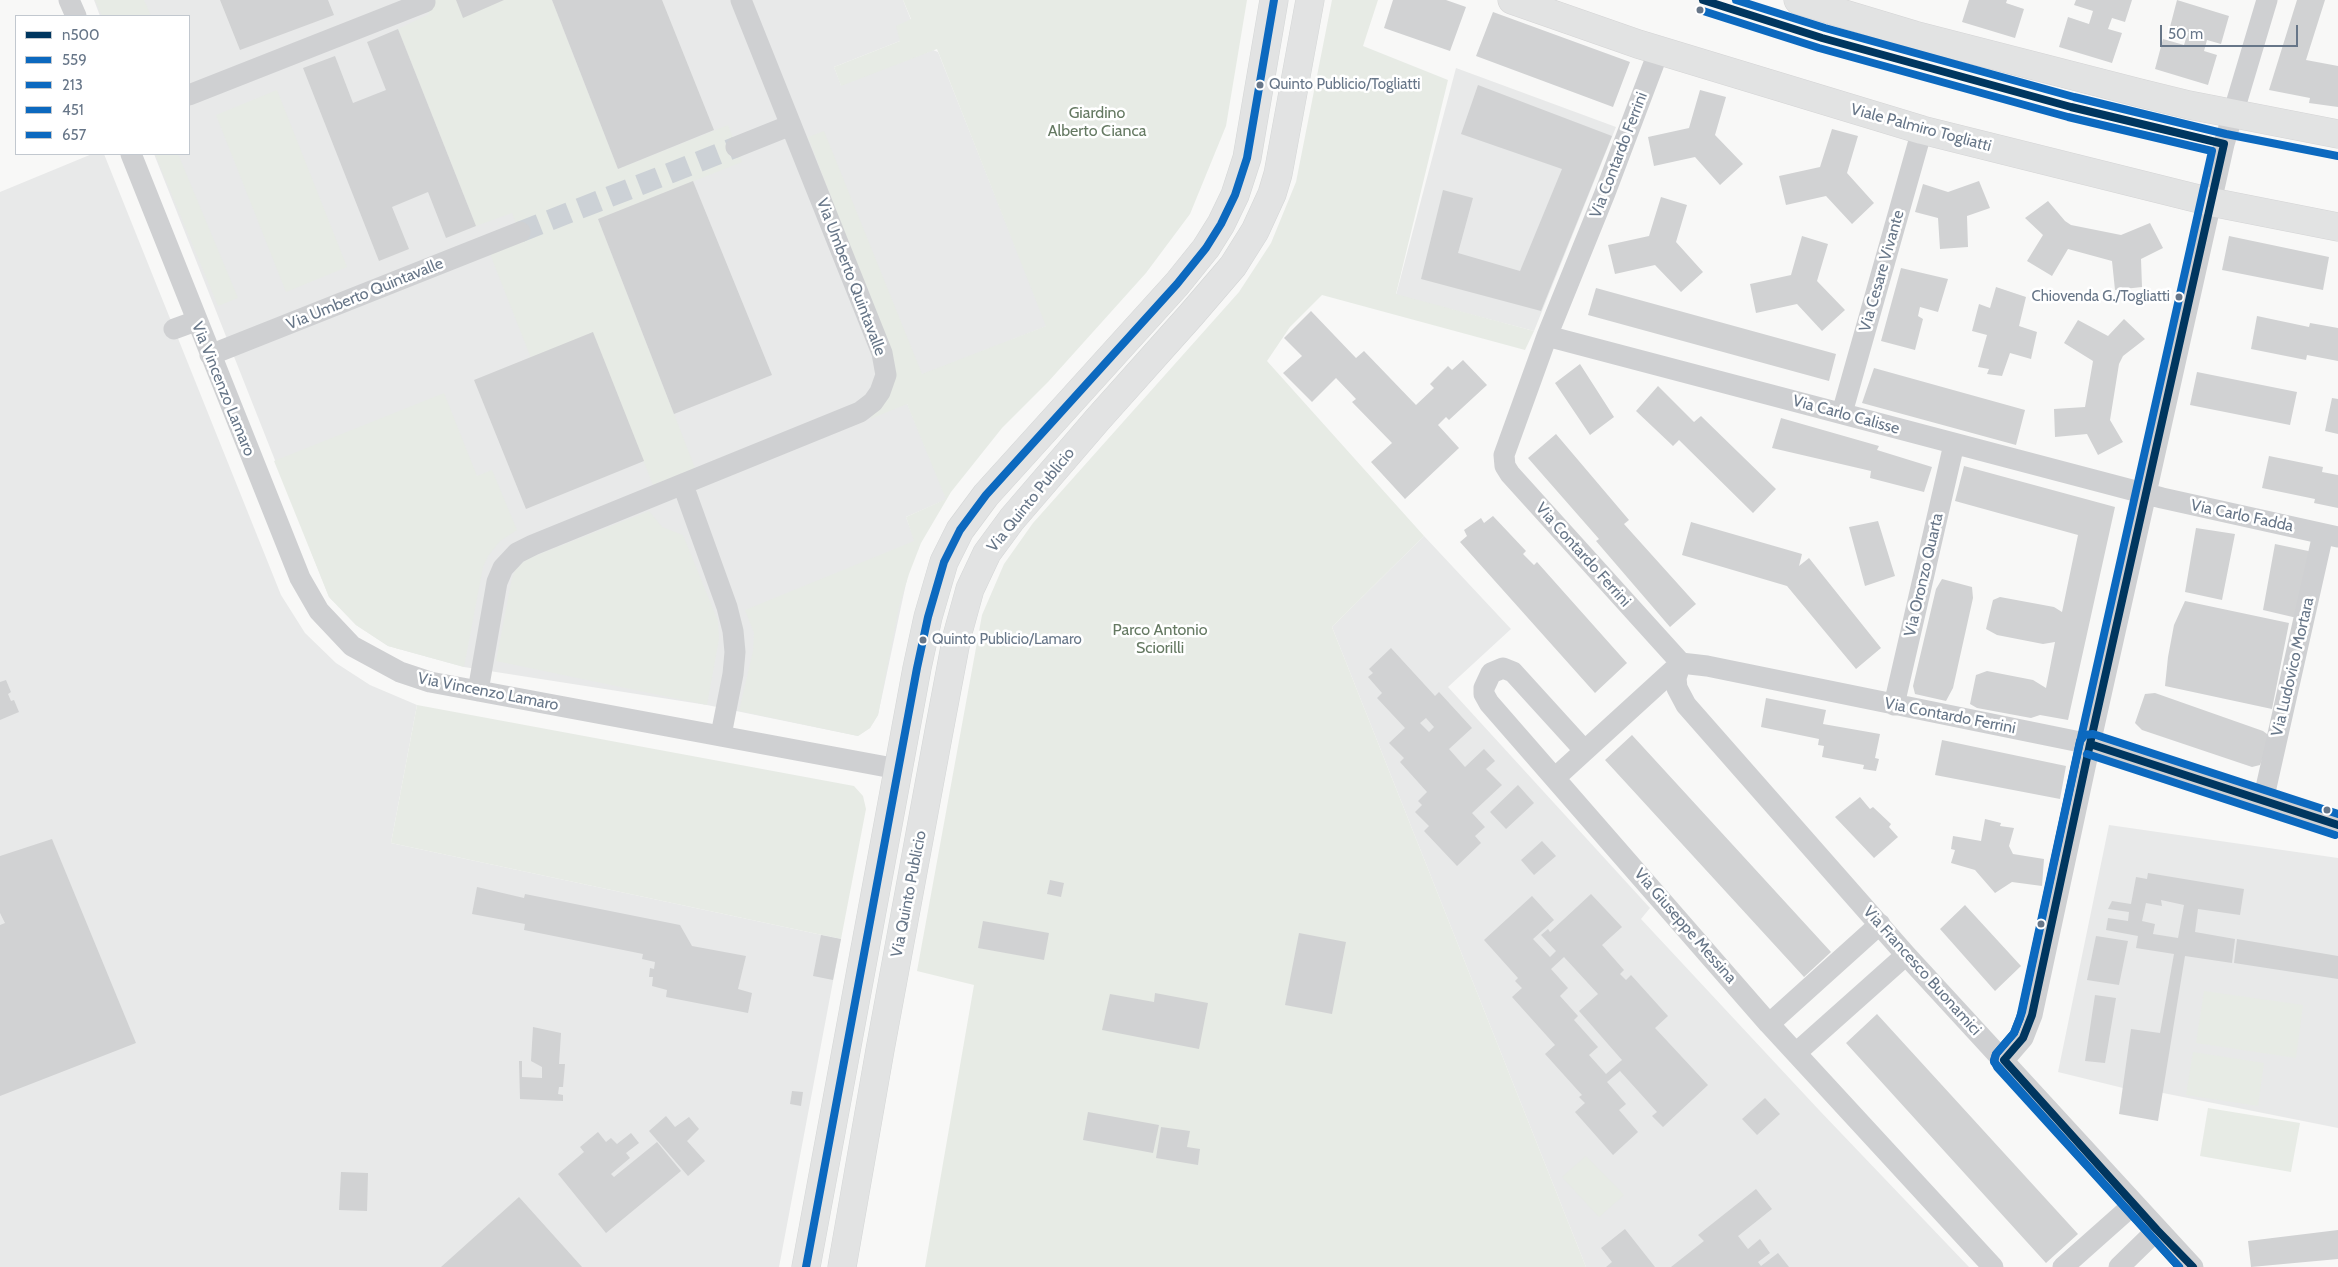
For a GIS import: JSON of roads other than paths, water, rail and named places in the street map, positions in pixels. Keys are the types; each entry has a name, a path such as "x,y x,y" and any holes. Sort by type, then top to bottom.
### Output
{"street":[{"path":"70,0 76,15"},
{"name":"Via Umberto Quintavalle","path":"478,691 497,582 503,568 512,558 533,545 860,412 877,398 885,381 885,365 882,353 741,0"},
{"name":"Via Quinto Publicio","path":"806,1267 898,769 932,600 944,562 960,530 986,495 1187,272 1214,237 1242,177 1251,140 1274,0"},
{"name":"Via Quinto Publicio","path":"842,1267 880,1050 957,636 966,602 987,553 1012,519 1233,266 1254,231 1272,194 1278,174 1310,0"},
{"name":"Viale Palmiro Togliatti","path":"1512,0 1659,50 1922,130 2211,202 2338,227"},
{"path":"1798,0 1914,35 2189,105 2338,134"},
{"path":"2004,1060 2023,1038 2030,1021 2211,202 2232,114 2267,0"},
{"path":"190,95 425,2"},
{"name":"Via Contardo Ferrini","path":"1659,50 1548,336 1504,455 1505,466 1681,662 2090,744 2338,825"},
{"path":"736,147 791,125"},
{"name":"Via Cesare Vivante","path":"1842,413 1922,130"},
{"name":"Via Vincenzo Lamaro","path":"131,155 300,578 313,602 327,621 357,649 400,672 422,680 898,769"},
{"name":"Via Umberto Quintavalle","path":"210,355 520,232"},
{"path":"174,329 196,321"},
{"name":"Via Carlo Calisse","path":"1548,336 2145,494"},
{"name":"Via Oronzo Quarta","path":"1894,705 1954,444"},
{"path":"683,485 727,607 733,631 735,652 733,674 721,735"},
{"name":"Via Carlo Fadda","path":"2145,494 2222,513 2330,535"},
{"name":"Via Ludovico Mortara","path":"2263,801 2330,535"},
{"path":"1556,777 1681,662"},
{"name":"Via Francesco Buonamici","path":"1681,662 1676,678 1677,688 1686,705 1906,954 2157,1230 2193,1267"},
{"name":"Via Giuseppe Messina","path":"1584,750 1513,672 1503,668 1492,673 1485,684 1486,698 1769,1024 1993,1267"},
{"path":"898,769 916,774 928,794"},
{"path":"1769,1024 1880,924"},
{"path":"1796,1053 1906,954"},
{"path":"2064,1267 2134,1204"},
{"path":"2119,1267 2157,1230"}],"tunnel":[{"path":"520,232 736,147"}],"place":[{"name":"Quinto Publicio/Togliatti","path":"1260,85"},
{"name":"Chiovenda G./Togliatti","path":"2179,297"},
{"name":"Quinto Publicio/Lamaro","path":"923,640"}],"park label":[{"name":"Giardino Alberto Cianca","path":"1097,122"},
{"name":"Parco Antonio Sciorilli","path":"1160,639"}]}
